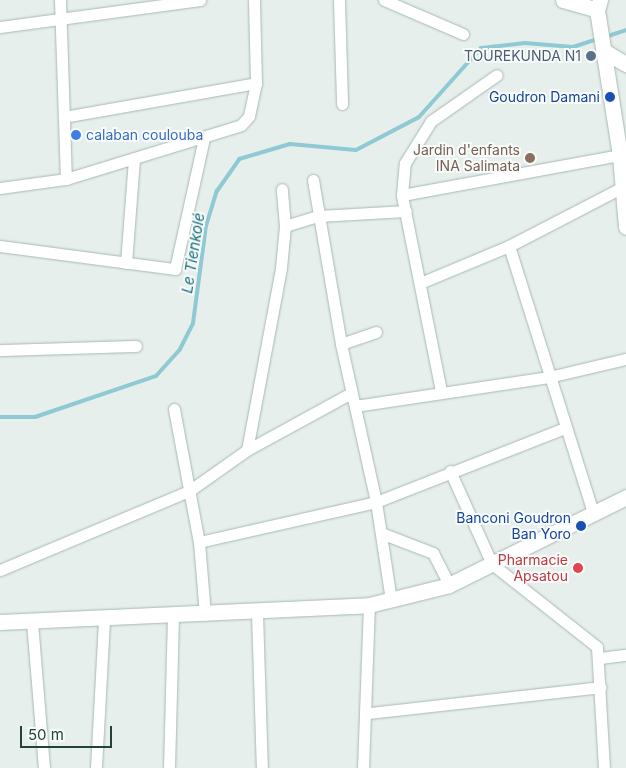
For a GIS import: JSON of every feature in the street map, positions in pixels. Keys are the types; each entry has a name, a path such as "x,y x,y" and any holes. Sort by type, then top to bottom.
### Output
{"main road":[{"path":"563,0 598,5 620,155 626,227"},
{"path":"604,51 626,64"},
{"path":"0,622 173,617 369,605 450,585 594,515 626,497"}],"street":[{"path":"60,0 66,180"},
{"path":"0,28 61,21 200,0"},
{"path":"0,188 66,180 241,125 249,116 256,83 254,0"},
{"path":"339,0 342,104"},
{"path":"384,0 463,34"},
{"path":"441,392 402,196 405,163 431,121 497,76"},
{"path":"64,117 256,83"},
{"path":"0,246 126,262 171,272 179,264 204,138"},
{"path":"402,196 620,155"},
{"path":"126,262 134,158"},
{"path":"313,180 341,344 376,502 391,600"},
{"path":"247,450 285,226 282,189"},
{"path":"420,283 509,246 624,193"},
{"path":"285,226 318,216 406,212"},
{"path":"509,246 564,428 594,515"},
{"path":"341,344 376,332"},
{"path":"0,350 136,346"},
{"path":"355,406 549,377 626,359"},
{"path":"0,570 189,491 247,450 351,394"},
{"path":"174,409 199,542 205,615"},
{"path":"199,542 376,502 450,471 564,428"},
{"path":"450,471 492,564 591,640 600,658 604,768"},
{"path":"381,533 433,553 450,585"},
{"path":"364,768 369,713 369,605"},
{"path":"257,613 262,768"},
{"path":"168,768 173,617"},
{"path":"96,768 104,620"},
{"path":"32,622 44,768"},
{"path":"600,658 626,655"},
{"path":"369,713 601,687"}],"waterway":[{"name":"Le Tienkolé","path":"605,37 626,30"},
{"name":"Le Tienkolé","path":"0,417 35,417 156,376 180,349 193,323 206,226 217,191 239,159 290,144 356,150 419,117 481,48 525,43 573,47 598,39"}],"place":[{"name":"TOUREKUNDA N1","path":"591,56"},
{"name":"Goudron Damani","path":"610,97"},
{"name":"calaban coulouba","path":"76,135"},
{"name":"Jardin d'enfants INA Salimata","path":"530,158"},
{"name":"Banconi Goudron Ban Yoro","path":"581,526"},
{"name":"Pharmacie Apsatou","path":"578,568"}]}
